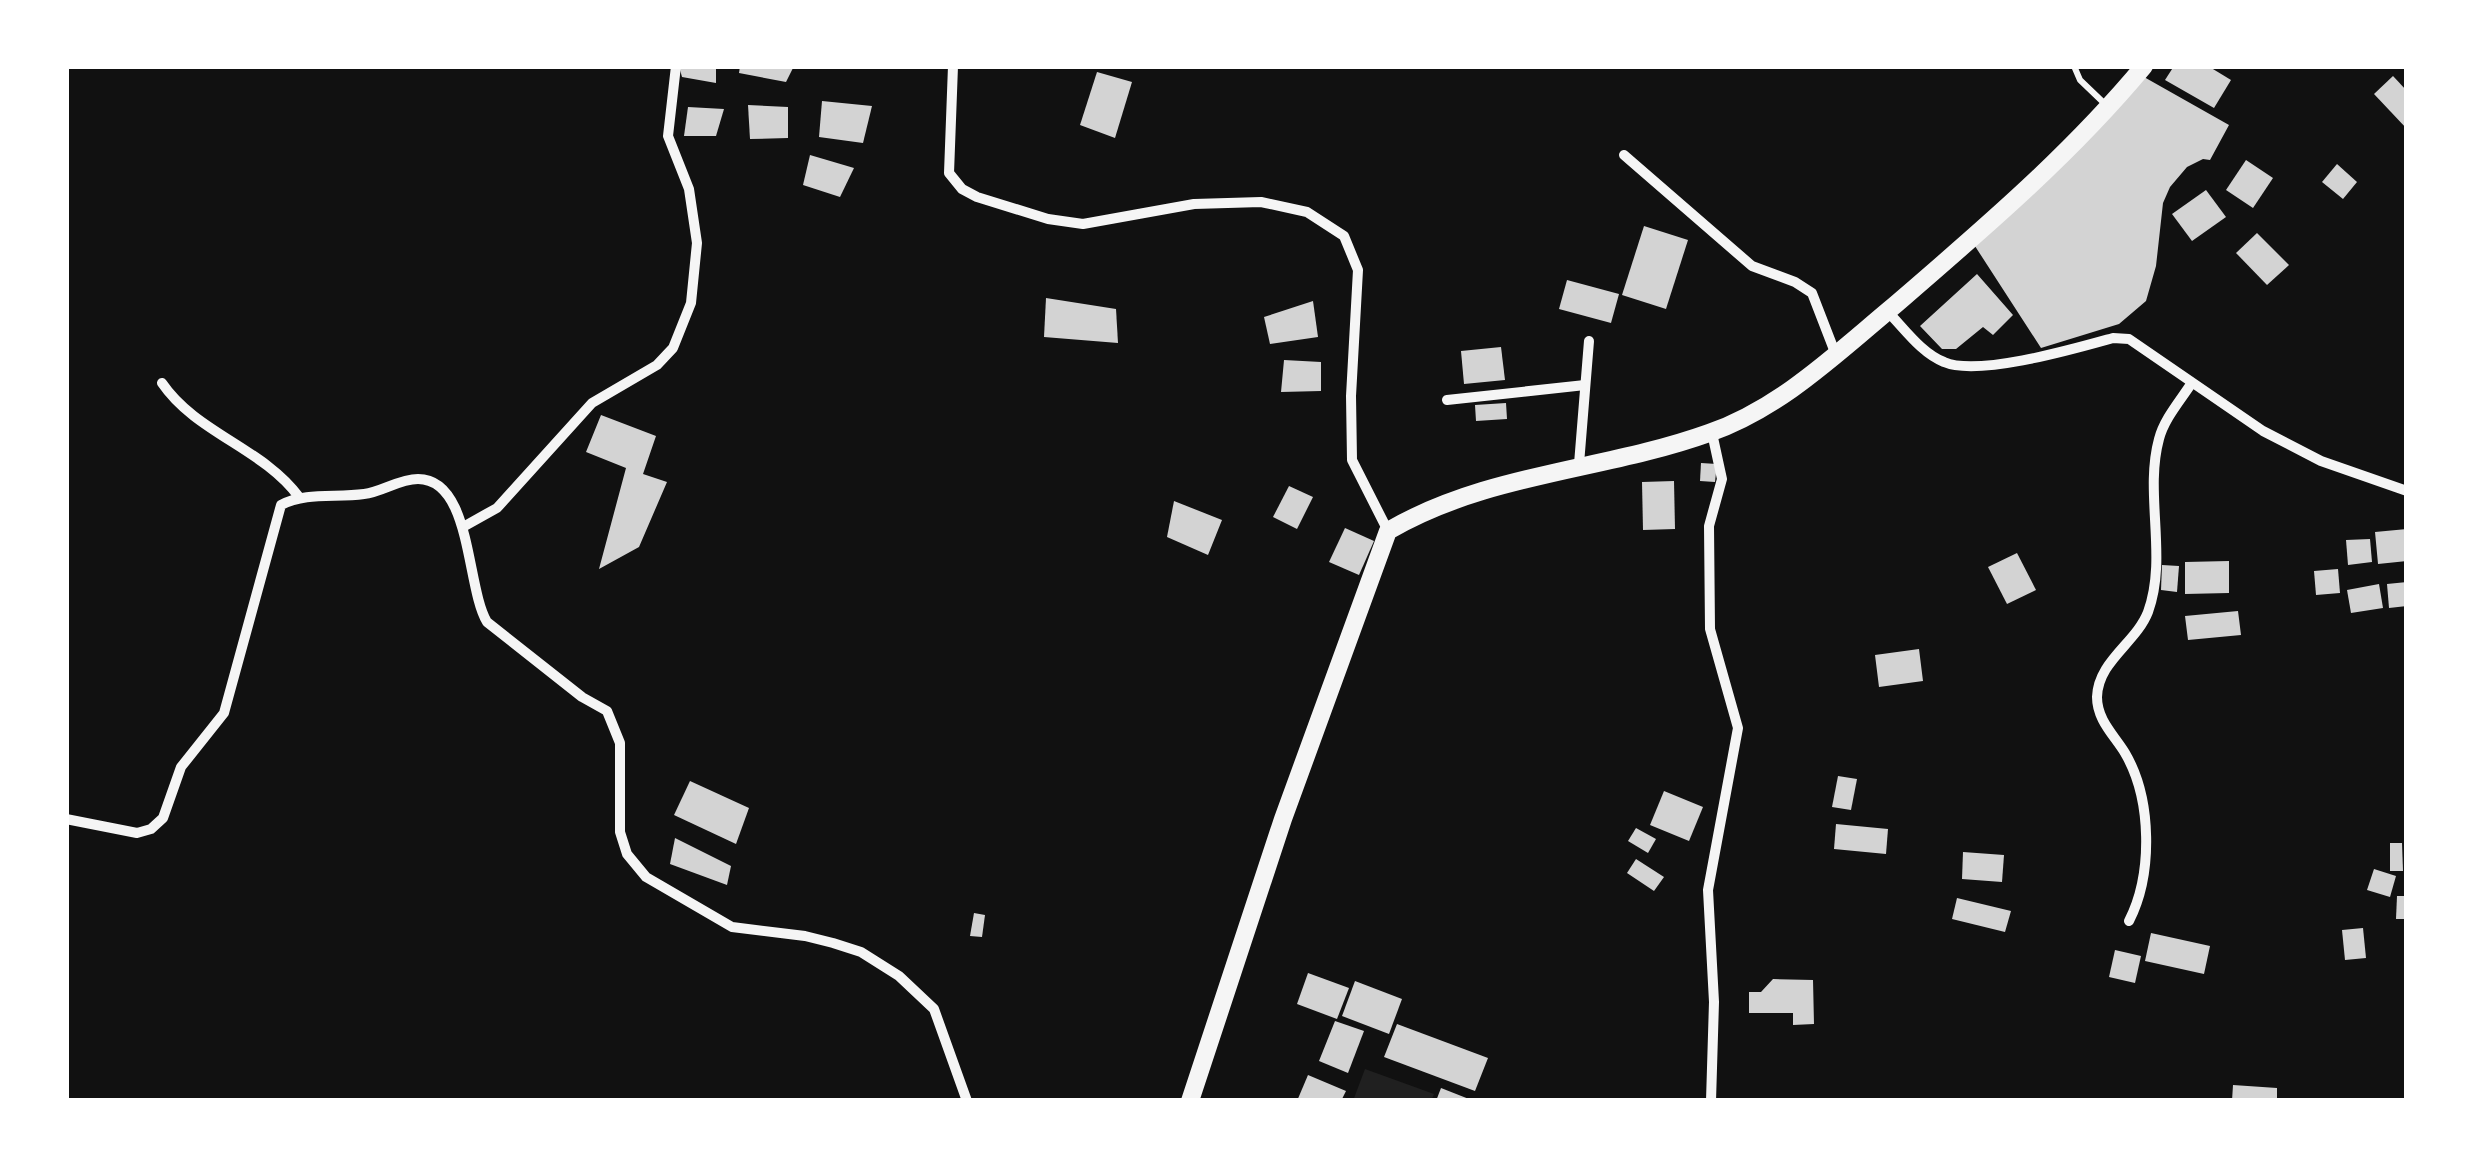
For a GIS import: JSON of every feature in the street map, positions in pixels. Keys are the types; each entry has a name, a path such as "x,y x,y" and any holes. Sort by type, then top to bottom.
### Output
{"main road":[{"path":"1190,1101 1290,798 1388,531 1452,499 1712,433 1786,394 1964,246 2109,108 2144,66"}],"street":[{"path":"463,527 497,508 592,403 657,365 673,348 691,303 698,243 689,189 668,136 676,66"},
{"path":"953,66 950,172 962,189 977,197 1032,215 1083,224 1194,204 1261,202 1307,212 1343,236 1358,270 1352,460 1388,531"},
{"path":"1624,155 1752,266 1812,293 1836,355"},
{"path":"1887,311 1928,352 1952,365 2020,360 2114,338 2129,339 2263,431 2321,461 2407,490"},
{"path":"1579,464 1589,341"},
{"path":"162,382 172,397 218,436 279,471 299,497"},
{"path":"2129,920 2142,883 2144,806 2126,754 2101,716 2097,691 2108,665 2146,616 2154,578 2160,436 2191,384"},
{"path":"1448,400 1586,385"},
{"path":"1711,1101 1714,1003 1708,890 1738,728 1711,629 1709,526 1722,479 1712,433"},
{"path":"66,819 136,832 151,829 163,818 181,767 224,713 277,510 299,497 368,494 419,479 454,502 477,605 487,622 582,697 607,711 620,743 620,832 627,854 646,877 732,927 805,936 861,952 899,976 934,1009 967,1101"}],"lane":[{"path":"2074,66 2080,80 2109,108"}],"shaded area":[{"path":"1365,1069 1434,1094 1431,1101 1353,1101"}],"building":[{"path":"679,66 716,66 716,83 682,77"},
{"path":"740,66 794,66 786,82 739,73"},
{"path":"2174,66 2208,66 2231,80 2214,108 2165,80"},
{"path":"1097,72 1132,82 1115,138 1080,125"},
{"path":"2393,76 2407,91 2407,129 2374,94"},
{"path":"2144,77 2229,125 2210,160 2187,167 2170,187 2146,301 2119,324 2041,348 1973,243"},
{"path":"822,101 872,106 863,143 819,137"},
{"path":"748,105 788,107 788,138 750,139"},
{"path":"688,107 724,109 716,136 684,136"},
{"path":"810,155 854,168 840,197 803,185"},
{"path":"2246,160 2273,178 2253,208 2226,190"},
{"path":"2337,164 2357,182 2343,199 2322,182"},
{"path":"2206,190 2226,217 2192,241 2172,214"},
{"path":"1644,226 1688,240 1666,309 1622,295"},
{"path":"2257,233 2289,265 2267,285 2236,253"},
{"path":"1977,274 2013,315 1993,335 1983,327 1956,349 1942,349 1920,326"},
{"path":"1567,280 1619,294 1611,323 1559,309"},
{"path":"1046,298 1116,309 1118,343 1044,337"},
{"path":"1313,301 1318,337 1270,344 1264,317"},
{"path":"1501,347 1505,380 1464,384 1461,351"},
{"path":"1284,360 1321,362 1321,391 1281,392"},
{"path":"1506,403 1507,419 1476,421 1475,405"},
{"path":"601,415 656,436 643,474 667,482 639,547 599,569 626,468 586,452"},
{"path":"1701,463 1717,464 1715,482 1700,481"},
{"path":"1674,481 1675,529 1643,530 1642,482"},
{"path":"1289,486 1313,497 1297,529 1273,517"},
{"path":"1174,501 1222,520 1208,555 1167,537"},
{"path":"1345,528 1374,541 1359,575 1329,562"},
{"path":"2407,529 2407,561 2378,564 2375,532"},
{"path":"2370,539 2372,562 2348,565 2346,540"},
{"path":"2017,553 2036,590 2007,604 1988,567"},
{"path":"2229,561 2229,593 2185,594 2185,562"},
{"path":"2162,565 2179,566 2177,592 2161,590"},
{"path":"2338,569 2340,593 2316,595 2314,571"},
{"path":"2407,582 2407,606 2389,608 2387,584"},
{"path":"2379,584 2383,608 2351,613 2347,590"},
{"path":"2238,611 2241,635 2188,640 2185,616"},
{"path":"1919,649 1923,681 1879,687 1875,655"},
{"path":"1838,776 1857,779 1851,810 1832,807"},
{"path":"690,781 749,808 736,844 674,815"},
{"path":"1664,791 1703,807 1689,841 1650,825"},
{"path":"1836,824 1888,829 1886,854 1834,849"},
{"path":"1636,828 1656,839 1648,853 1628,841"},
{"path":"675,838 731,866 727,885 670,864"},
{"path":"2390,843 2402,843 2403,871 2390,871"},
{"path":"1963,852 2004,855 2002,882 1962,879"},
{"path":"1636,859 1664,877 1654,891 1627,873"},
{"path":"2374,869 2396,876 2390,897 2367,890"},
{"path":"2397,896 2407,896 2407,919 2396,919"},
{"path":"1957,898 2011,911 2005,932 1952,919"},
{"path":"974,913 985,915 982,937 970,936"},
{"path":"2363,928 2366,958 2345,960 2342,930"},
{"path":"2151,933 2210,946 2204,974 2145,961"},
{"path":"2115,950 2141,956 2135,983 2109,977"},
{"path":"1308,973 1349,988 1337,1019 1297,1004"},
{"path":"1773,979 1813,980 1814,1024 1793,1025 1793,1013 1749,1013 1749,992 1761,992"},
{"path":"1355,981 1402,999 1389,1034 1342,1016"},
{"path":"1335,1021 1364,1031 1348,1073 1319,1061"},
{"path":"1397,1024 1488,1058 1475,1091 1384,1057"},
{"path":"1308,1075 1346,1091 1341,1101 1297,1101"},
{"path":"2233,1085 2277,1088 2277,1101 2232,1101"},
{"path":"1441,1088 1474,1101 1436,1101"}]}
